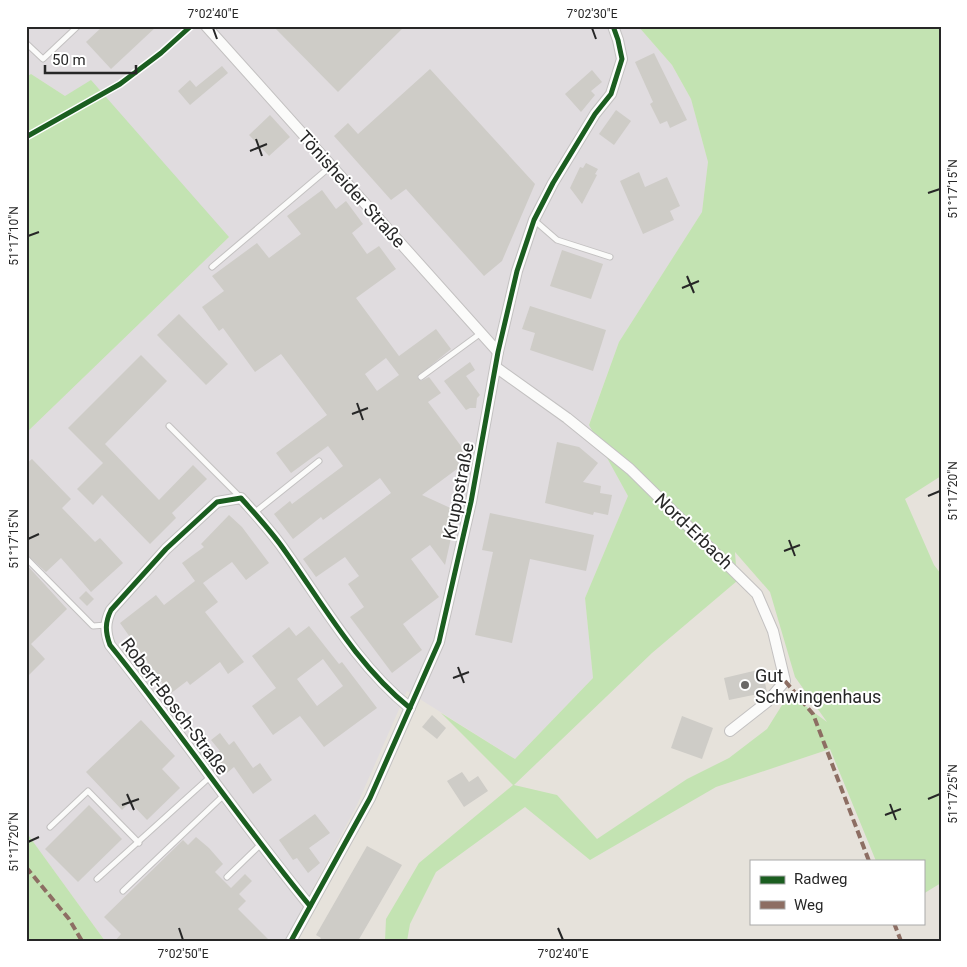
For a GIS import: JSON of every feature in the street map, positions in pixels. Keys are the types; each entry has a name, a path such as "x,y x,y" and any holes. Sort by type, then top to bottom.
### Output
{"street":[{"name":"Tönisheider Straße","path":"206,26 498,352"},
{"name":"Kruppstraße","path":"291,941 370,798 429,668 444,626 472,502 497,368 498,352 517,270 534,220 553,183 595,114 611,94 622,59 613,26"},
{"name":"Nord-Erbach","path":"497,368 567,418 630,469 757,594 773,630 785,681 767,702 730,731"},
{"path":"241,498 284,548 338,629 377,679 410,708"},
{"name":"Robert-Bosch-Straße","path":"241,498 217,502 166,549 111,610 106,632 110,645 211,775 260,845 310,906"}],"lane":[{"path":"26,43 43,59 78,26"},
{"path":"212,267 331,165"},
{"path":"534,220 557,240 610,257"},
{"path":"422,377 481,332"},
{"path":"169,426 241,498"},
{"path":"254,513 319,461"},
{"path":"26,558 94,626 106,626"},
{"path":"97,879 211,775"},
{"path":"50,827 88,791 138,843"},
{"path":"123,891 225,794"},
{"path":"227,878 260,845"}],"shaded area":[{"path":"26,26 638,26 672,65 691,99 708,162 702,212 619,342 589,424 628,496 585,598 593,678 515,759 407,691 357,805 285,941 105,941 26,832 26,433 229,237 65,96 31,74 26,77"}],"green space":[{"path":"638,26 941,26 941,476 905,499 934,565 941,574 941,883 924,893 924,860 876,860 830,749 716,787 590,860 525,807 436,872 410,924 407,941 385,941 386,919 419,863 513,785 441,713 515,759 593,678 585,598 628,496 589,425 619,342 702,212 708,162 691,99 672,65","holes":["735,552 770,592 795,677 827,722 789,694 767,729 729,758 687,779 597,839 557,795 514,785 652,653 737,581"]},
{"path":"31,74 65,96 91,80 229,237 26,433 26,77"},
{"path":"26,832 105,941 26,941"}],"building":[{"path":"103,26 157,26 111,69 86,42"},
{"path":"273,26 405,26 338,92"},
{"path":"654,53 687,120 670,128 667,121 660,124 650,104 653,102 635,62"},
{"path":"222,66 228,73 190,105 178,91 190,80 196,87"},
{"path":"430,69 535,184 502,261 484,276 406,189 391,200 334,136 348,123 358,134"},
{"path":"592,70 602,82 591,91 595,95 581,112 565,94"},
{"path":"616,110 631,121 614,145 599,134"},
{"path":"270,115 290,137 269,156 249,135"},
{"path":"586,163 598,169 595,174 597,175 582,204 570,188 580,167 583,168"},
{"path":"639,172 645,187 667,177 680,206 670,211 674,220 643,234 620,181"},
{"path":"322,190 336,209 346,201 363,224 352,233 367,254 379,246 396,269 356,298 399,356 436,329 451,349 417,377 421,381 429,377 441,393 428,402 464,450 454,457 461,466 422,495 457,511 445,565 430,545 411,559 439,597 403,624 422,650 392,673 350,617 364,607 348,584 359,576 345,557 316,577 303,559 391,493 380,478 323,520 321,517 293,539 274,514 290,501 292,504 343,466 328,446 291,473 276,453 327,415 281,354 255,372 223,328 219,331 202,307 224,291 212,276 257,243 269,258 301,234 287,216","holes":["386,358 399,375 377,391 365,374"]},
{"path":"562,250 603,264 591,299 550,286"},
{"path":"530,306 606,330 593,371 530,350 535,333 522,329"},
{"path":"179,314 228,364 206,385 157,335"},
{"path":"141,355 167,381 105,444 159,500 193,465 207,479 172,513 176,518 150,544 102,495 93,505 77,489 103,463 68,428"},
{"path":"470,362 475,370 466,376 480,395 477,398 476,408 466,410 444,381"},
{"path":"557,442 579,447 598,463 583,482 601,486 600,493 612,495 608,515 594,512 593,515 545,503"},
{"path":"32,459 71,499 62,508 95,542 100,538 123,563 91,592 61,558 46,572 26,554 26,464"},
{"path":"490,513 594,535 586,571 530,559 512,643 475,635 493,552 482,550"},
{"path":"229,515 242,527 269,563 246,580 232,562 203,583 218,602 205,612 244,662 228,674 220,662 190,685 187,681 170,694 120,623 156,595 164,605 195,581 182,563 204,547 201,544"},
{"path":"26,564 67,609 31,644 45,659 26,678"},
{"path":"86,591 94,599 87,606 79,598"},
{"path":"309,626 339,664 342,662 377,708 324,747 300,716 273,735 252,706 276,688 252,656 289,627 296,636","holes":["323,659 343,686 317,706 297,679"]},
{"name":"Gut Schwingenhaus","path":"762,669 767,692 729,700 724,678"},
{"path":"432,715 446,728 437,739 422,727"},
{"path":"682,716 713,728 702,759 671,748"},
{"path":"141,720 175,756 162,769 180,788 147,820 130,802 122,810 86,772"},
{"path":"220,733 229,745 234,741 253,768 260,763 272,780 253,794 234,767 227,773 214,755 220,751 211,740"},
{"path":"462,772 469,782 478,776 488,791 464,807 447,781"},
{"path":"89,805 122,839 78,882 45,849"},
{"path":"315,814 330,833 309,848 320,863 308,873 297,858 293,860 279,840"},
{"path":"196,837 223,864 215,872 231,888 245,874 252,881 239,894 246,901 238,909 270,941 115,941 121,934 104,917 183,840 188,845"},
{"path":"367,846 402,865 358,941 319,941 321,938 316,935"}],"marked path":[{"path":"785,681 813,714 869,860"},
{"path":"26,867 69,919 82,941"},
{"path":"894,924 901,941"}],"cycle path":[{"path":"26,137 120,84 161,53 191,26"},
{"path":"291,941 370,798 439,642 471,502 498,352 517,271 534,220 553,183 595,114 611,94 622,59 613,26"},
{"path":"310,906 110,645 106,627 111,610 166,549 217,502 241,498 280,544 357,654 391,691 410,708"}],"place":[{"name":"Gut Schwingenhaus","path":"745,685"}]}
